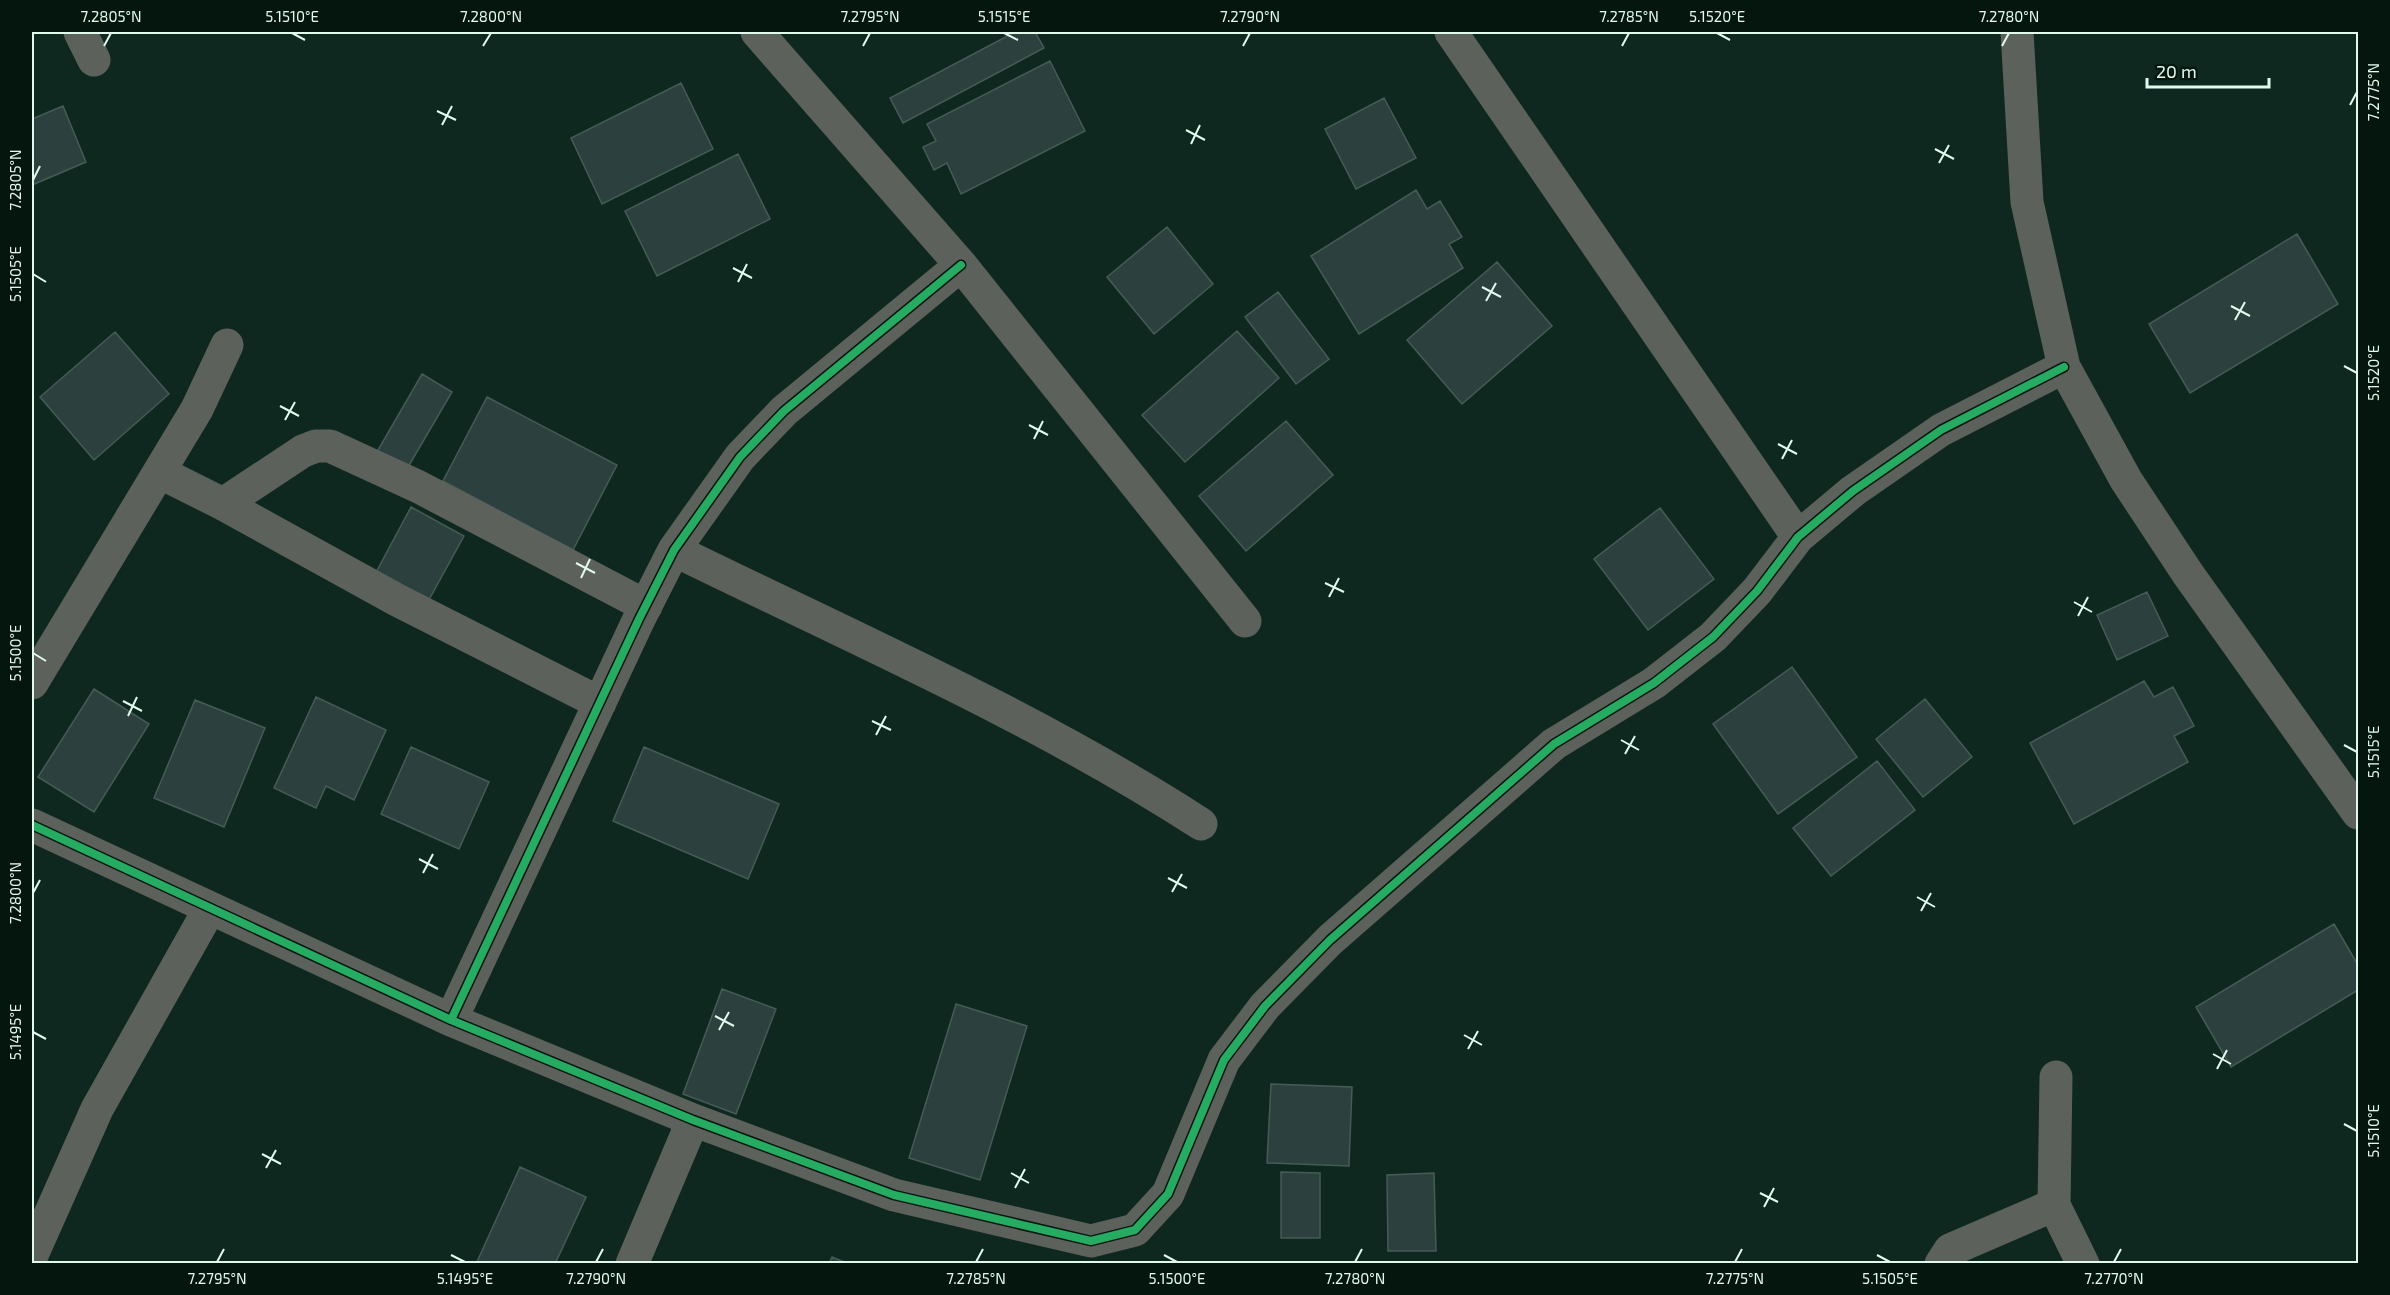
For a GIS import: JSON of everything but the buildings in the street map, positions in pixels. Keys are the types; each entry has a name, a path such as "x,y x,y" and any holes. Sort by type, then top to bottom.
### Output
{"street":[{"path":"757,32 961,265 1245,621"},
{"path":"1451,32 1798,537"},
{"path":"2017,32 2027,202 2064,367 2126,480 2181,565 2355,801"},
{"path":"451,1020 674,550 740,457 784,411 961,265"},
{"path":"32,683 197,409 227,345"},
{"path":"32,825 451,1020 693,1120 894,1195 1091,1241 1135,1230 1168,1194 1224,1060 1265,1006 1330,940 1554,744 1654,683 1713,637 1756,591 1798,537 1852,491 1941,430 2064,367"},
{"path":"224,504 303,451 330,446 419,487 646,606"},
{"path":"159,472 224,504 397,600 600,703"},
{"path":"674,550 1023,720 1140,784 1201,824"},
{"path":"32,1255 97,1109 210,908"},
{"path":"2055,1077 2054,1205 2083,1263"},
{"path":"632,1263 693,1120"},
{"path":"1941,1263 1950,1250 2054,1205"}],"cycle path":[{"path":"451,1020 639,619 674,550 740,457 784,411 961,265"},
{"path":"32,825 451,1020 693,1120 894,1195 1091,1241 1135,1230 1168,1194 1224,1060 1265,1006 1330,940 1554,744 1654,683 1713,637 1757,591 1798,537 1853,491 1941,430 2064,367"}]}
